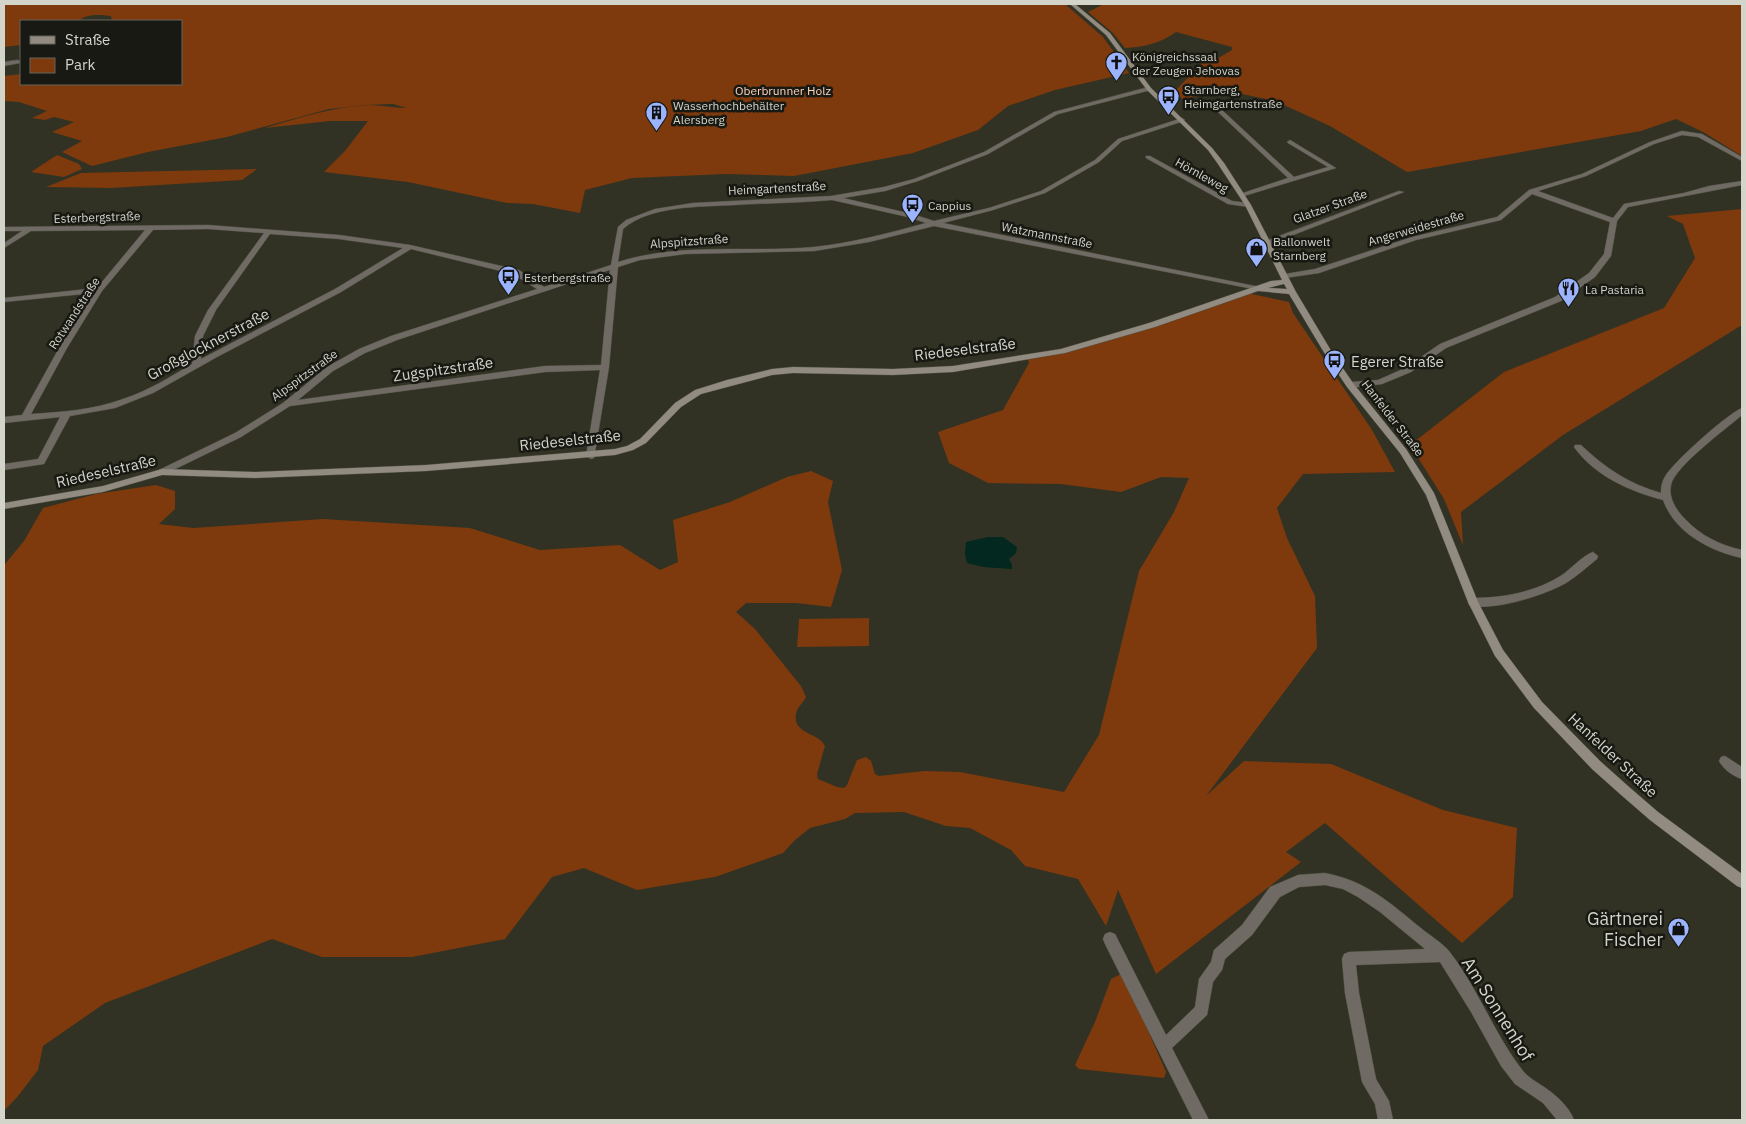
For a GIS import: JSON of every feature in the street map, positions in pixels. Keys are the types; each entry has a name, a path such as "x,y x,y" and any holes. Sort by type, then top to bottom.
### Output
{"street":[{"name":"Hanfelder Straße","path":"1072,4 1108,34 1150,88 1210,149 1242,195 1292,292 1350,386 1403,451 1431,495 1473,602 1499,653 1538,705 1596,766 1654,816 1742,882"},
{"path":"4,64 18,62"},
{"name":"Heimgartenstraße","path":"591,456 605,367 614,267 620,228 628,221 644,213 693,205 831,198 885,189 916,180 986,153 1056,113 1150,88"},
{"path":"1220,112 1293,179"},
{"name":"Alpspitzstraße","path":"162,472 233,438 286,405 330,368 362,351 394,338 541,288 639,258 658,254 814,249 869,240 990,209 1043,192 1097,161 1120,140 1182,120"},
{"name":"Angerweidestraße","path":"1286,278 1414,238 1499,219 1531,192 1584,175 1652,143 1682,133 1700,135 1742,158"},
{"path":"1242,195 1333,168 1290,142"},
{"name":"Hörnleweg","path":"1148,157 1230,203 1248,205"},
{"path":"1350,386 1379,382 1408,370 1443,346 1558,299 1592,275 1608,254 1614,222 1626,205 1742,183"},
{"name":"Glatzer Straße","path":"1266,242 1401,192"},
{"path":"1531,192 1614,222"},
{"name":"Watzmannstraße","path":"831,198 910,215 930,223 1260,289"},
{"name":"Rotwandstraße","path":"26,418 63,348 99,290 151,227"},
{"name":"Esterbergstraße","path":"4,229 213,227 339,237 410,247 516,272 541,288"},
{"path":"4,246 29,230"},
{"path":"196,365 199,336 212,310 269,231"},
{"name":"Großglocknerstraße","path":"4,420 67,413 127,401 155,389 196,365 355,282 410,247"},
{"name":"Riedeselstraße","path":"4,506 103,489 162,472 255,475 397,470 591,456 630,448 643,440 678,405 698,392 727,383 772,372 793,370 893,372 953,369 1062,351 1152,325 1260,289 1286,278"},
{"path":"1260,289 1292,292"},
{"path":"4,300 99,290"},
{"name":"Zugspitzstraße","path":"286,405 545,370 605,367"},
{"path":"1742,411 1679,465 1666,484 1666,498 1671,510 1696,534 1715,546 1742,554"},
{"path":"4,467 41,462 67,413"},
{"path":"1578,447 1599,468 1612,477 1637,490 1666,498"},
{"path":"1473,602 1509,600 1529,594 1562,580 1593,556"},
{"path":"1725,760 1742,774"},
{"name":"Am Sonnenhof","path":"1161,1041 1202,1010 1206,979 1216,965 1219,955 1247,930 1275,892 1298,882 1325,880 1344,883 1363,892 1385,907 1443,955 1476,1007 1506,1061 1520,1079 1548,1098 1567,1120"},
{"path":"1110,939 1201,1120"},
{"name":"Am Sonnenhof","path":"1385,1120 1382,1101 1368,1082 1352,993 1349,959 1443,955"}],"green space":[{"name":"Oberbrunner Holz","path":"4,4 1065,4 1103,37 1129,73 1055,90 1008,106 978,130 913,153 794,176 726,174 632,178 585,190 580,213 533,204 507,203 408,182 324,172 345,151 368,121 330,121 265,128 352,106 329,109 227,137 148,152 92,166 62,152 82,141 52,132 74,122 54,117 45,120 32,118 47,111 19,102 4,101 4,76 20,74 20,85 182,85 182,20 112,20 111,16 98,15 80,20 20,20 20,45 4,47","holes":["393,104 407,108 358,106"]},
{"path":"1104,4 1742,4 1742,156 1703,132 1676,119 1641,131 1407,172 1330,126 1275,101 1228,91 1182,99 1176,90 1200,65 1208,59 1215,60 1232,50 1232,47 1176,32 1152,44 1125,48 1113,33 1088,12"},
{"path":"57,155 79,164 82,169 64,177 31,172"},
{"path":"257,169 242,180 111,188 46,187 81,173"},
{"path":"1742,209 1742,325 1563,435 1461,512 1463,545 1444,499 1410,445 1504,372 1664,308 1695,258 1683,224 1667,216"},
{"path":"1247,293 1289,302 1293,313 1372,430 1395,472 1303,474 1277,508 1287,538 1315,596 1317,648 1206,796 1244,761 1331,764 1443,810 1517,828 1513,897 1462,943 1325,823 1286,852 1301,862 1156,974 1118,890 1106,926 1078,879 1025,866 1011,850 970,828 946,826 904,812 855,813 845,819 810,828 783,853 715,877 637,890 584,868 552,877 505,939 412,957 322,957 272,939 105,1003 43,1046 38,1070 4,1111 4,569 5,564 24,541 43,508 96,494 156,485 175,491 175,509 159,524 193,528 323,519 470,528 540,550 620,545 660,570 678,562 673,520 730,502 787,477 811,471 833,481 828,502 842,570 831,607 796,603 746,603 736,612 755,629 801,686 806,697 796,714 798,726 818,738 825,746 817,774 818,779 844,788 857,760 866,757 871,761 875,774 879,776 924,771 960,772 1064,792 1099,735 1139,571 1174,512 1189,478 1161,477 1121,492 1061,484 988,483 949,463 938,432 1003,410 1029,363 1027,357 1152,325"},
{"path":"869,618 869,646 797,647 799,619"},
{"path":"1123,973 1166,1072 1164,1078 1079,1069 1075,1065 1095,1022 1111,979"}],"water":[{"path":"988,537 1003,537 1017,547 1016,553 1009,559 1012,569 983,567 967,563 965,554 966,542"}],"place":[{"name":"Königreichssaal der Zeugen Jehovas","path":"1116,82"},
{"name":"Starnberg, Heimgartenstraße","path":"1168,115"},
{"name":"Wasserhochbehälter Alersberg","path":"657,131"},
{"name":"Cappius","path":"912,224"},
{"name":"Ballonwelt Starnberg","path":"1257,267"},
{"name":"Esterbergstraße","path":"508,296"},
{"name":"La Pastaria","path":"1569,308"},
{"name":"Egerer Straße","path":"1335,380"},
{"name":"Gärtnerei Fischer","path":"1679,947"}]}
